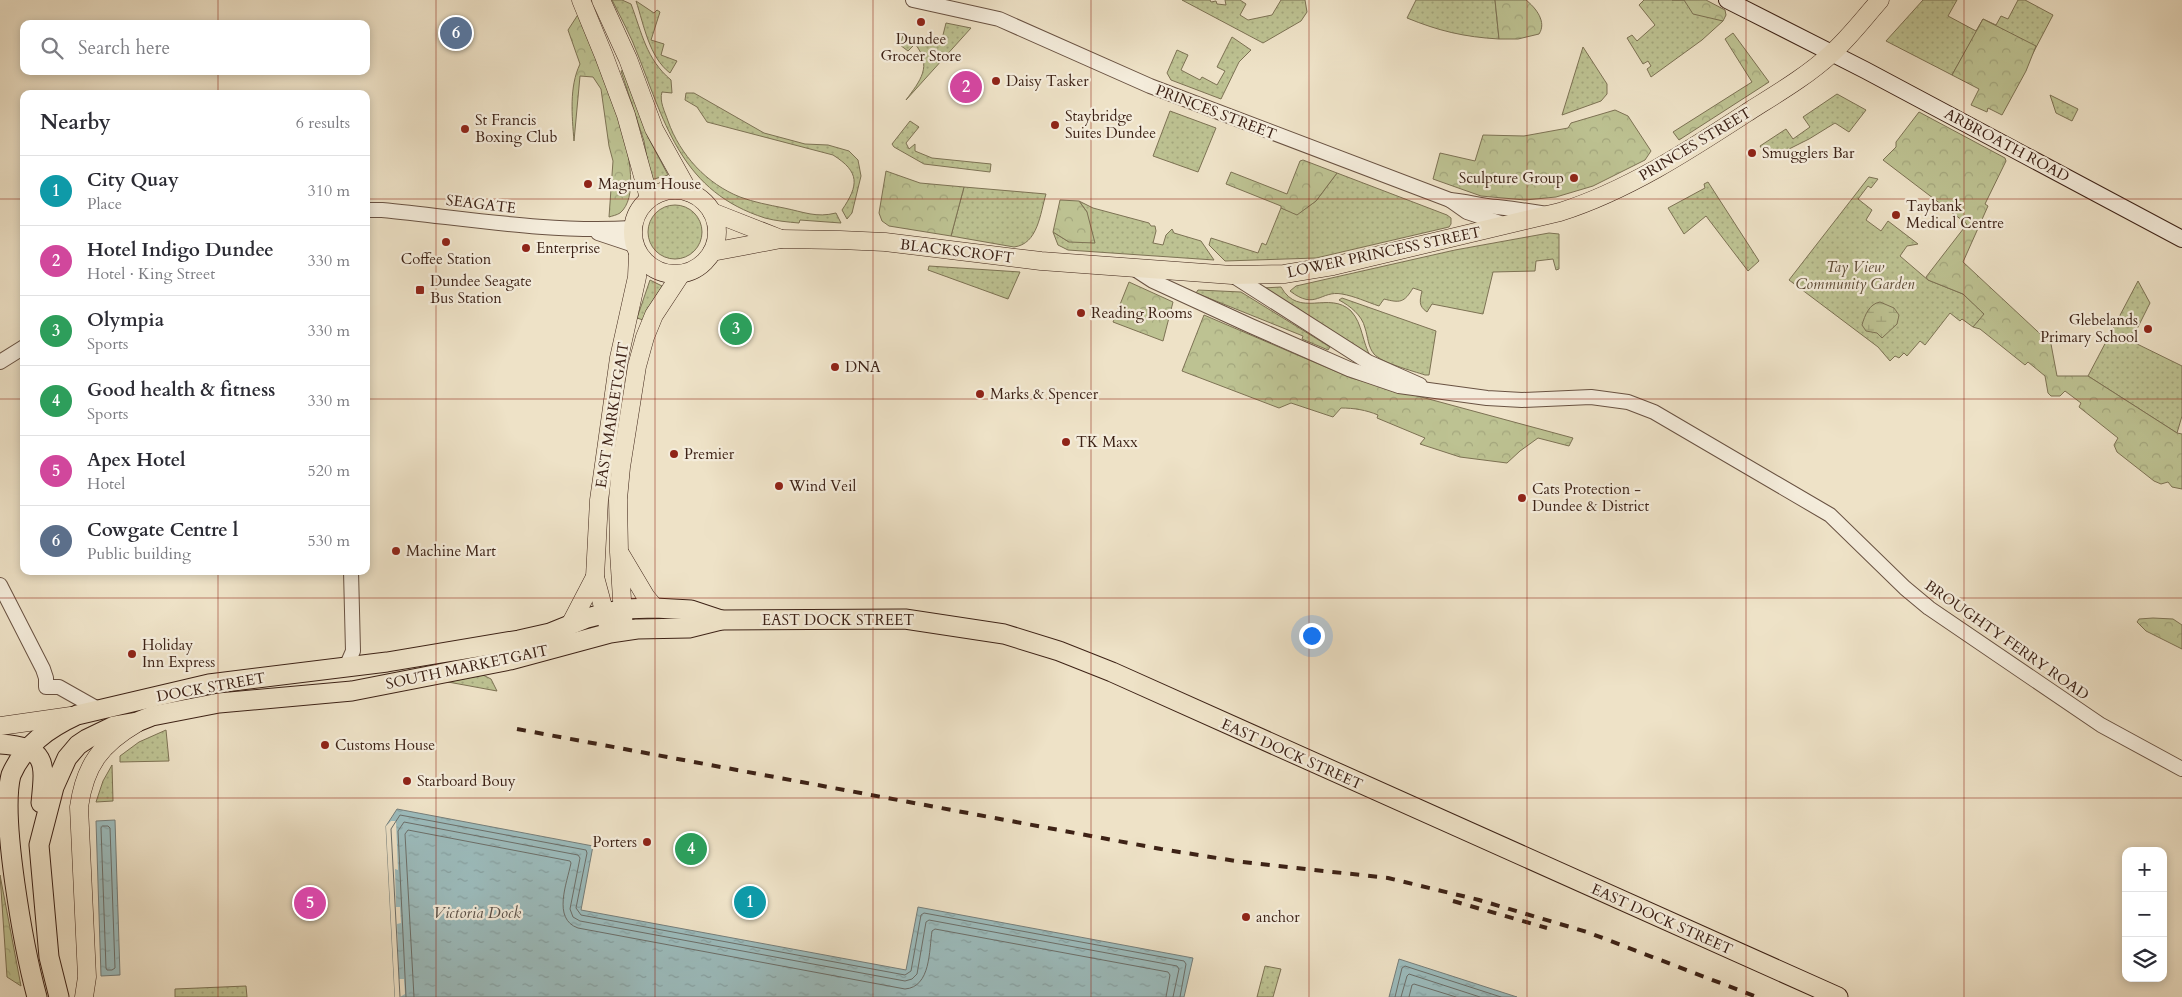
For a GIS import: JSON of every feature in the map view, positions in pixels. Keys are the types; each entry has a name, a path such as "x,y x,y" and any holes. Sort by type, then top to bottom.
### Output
{"highway":[{"name":"EAST DOCK STREET","path":"570,625 614,611 655,608 691,610 721,620"},
{"name":"EAST DOCK STREET","path":"618,632 688,628 721,620 905,619 1004,634 1112,672 1838,997"},
{"name":"SOUTH MARKETGAIT","path":"346,667 519,640 550,633 570,625"},
{"name":"SOUTH MARKETGAIT","path":"352,691 510,660 618,632"},
{"name":"DOCK STREET","path":"37,997 18,916 5,811 10,776 27,749 59,723 98,709 209,684 346,667"},
{"name":"DOCK STREET","path":"38,844 54,787 70,754 78,745 100,732 138,722 152,716 219,703 352,691"},
{"path":"0,744 18,745 27,749 38,756 44,770 38,844 49,957 59,997"}],"main road":[{"path":"581,0 626,115 649,198"},
{"path":"601,0 628,59 654,129 689,192"},
{"name":"ARBROATH ROAD","path":"1727,0 1832,53 2182,239"},
{"name":"PRINCES STREET","path":"1506,225 1589,202 1633,181 1739,118 1798,80 1832,53 1880,0"},
{"path":"675,190 689,192 706,203 717,225 717,239 712,252 704,263 694,270 681,274 664,274 649,266 635,243 635,217 649,198 661,192 675,190"},
{"name":"BLACKSCROFT","path":"712,212 780,239"},
{"name":"LOWER PRINCESS STREET","path":"1232,275 1284,274 1333,266 1506,225"},
{"name":"BLACKSCROFT","path":"712,252 780,239 868,241 990,257 1232,275"},
{"name":"EAST MARKETGAIT","path":"570,625 595,576 602,470 620,358 637,278 635,243"},
{"name":"EAST MARKETGAIT","path":"618,632 614,611 619,552 618,499 637,366 654,315 681,274"},
{"name":"EAST MARKETGAIT","path":"619,552 646,597 655,608"},
{"name":"EAST MARKETGAIT","path":"595,576 614,611"},
{"path":"0,726 77,715"},
{"path":"84,997 87,977 79,807 81,791 86,774 107,744 121,732 138,722"}],"street":[{"name":"PRINCES STREET","path":"913,0 986,15 1009,22 1150,86 1450,200 1467,212 1506,225"},
{"name":"PRINCES STREET","path":"1450,200 1548,214"},
{"name":"SEAGATE","path":"370,210 555,229 593,231 635,243"},
{"name":"BLACKSCROFT","path":"1133,268 1153,282 1349,369 1399,386 1487,398 1522,400 1592,397"},
{"name":"BLACKSCROFT","path":"1232,275 1368,362 1435,391"},
{"path":"0,362 20,350"},
{"name":"BROUGHTY FERRY ROAD","path":"1592,397 1628,402 1654,412 1830,515 1905,588 1929,608 2101,725 2182,769"},
{"path":"346,667 353,650 351,575"},
{"path":"0,585 43,668 46,687 59,687 98,709"}],"green space":[{"path":"612,0 622,0 631,4 650,54 671,80 672,93 662,92 663,106 673,133 687,157 696,167 717,184 740,197 810,214 836,213 841,223 800,220 799,223 765,218 737,206 714,192 696,174 681,154 658,107 632,41"},
{"path":"1182,0 1210,0 1211,2 1216,1 1217,4 1226,5 1225,0 1240,0 1246,4 1240,15 1248,20 1272,15 1281,0 1305,0 1307,12 1301,21 1263,43"},
{"path":"1416,0 1495,0 1499,39 1452,33 1407,18"},
{"path":"1495,0 1526,0 1537,11 1541,20 1542,25 1539,34 1518,39 1499,39"},
{"path":"1644,0 1684,0 1723,21 1702,40 1651,77 1647,69 1651,66 1648,61 1643,64 1627,38 1632,35 1637,41 1655,25 1639,5"},
{"path":"1684,0 1706,0 1725,10 1726,15 1723,21 1693,14"},
{"path":"1923,0 1957,0 1948,16 1976,31 1983,19 1996,25 2001,16 2008,19 2018,0 2025,0 2053,15 2032,55 1977,31 1952,75 1886,41"},
{"path":"636,1 654,13 657,10 660,12 651,40 664,44 661,55 677,61 670,73 652,50"},
{"path":"579,13 608,84 626,146 630,174 629,198 620,213 609,217 613,161 601,89 593,77 580,76 574,141 573,92 580,64 568,30"},
{"path":"1983,19 2036,46 2026,71 2002,115 1988,108 1987,112 1971,105 1979,89 1952,75"},
{"path":"946,23 971,28 906,100 920,80 924,66 923,59 915,44 908,51 900,45 903,35 941,43"},
{"path":"1733,33 1769,82 1679,140 1673,132 1752,82 1725,39"},
{"path":"1232,37 1251,50 1239,62 1221,99 1171,80 1167,73 1177,50 1188,55 1181,70 1200,80 1202,77 1217,85 1225,71 1217,67"},
{"path":"1583,47 1607,84 1607,94 1601,101 1562,115"},
{"path":"625,70 649,139 668,175 651,180 644,141 621,71"},
{"path":"686,93 694,93 764,133 805,144 828,145 849,151 858,160 861,176 852,213 847,219 842,210 852,193 854,180 852,173 842,161 833,155 707,122 697,107 685,100"},
{"path":"1837,94 1866,110 1849,132 1835,123 1809,139 1769,159 1760,146 1786,129 1793,139 1810,127 1803,117"},
{"path":"2050,95 2078,109 2072,121 2056,113"},
{"path":"1615,110 1628,116 1651,151 1645,160 1593,186 1556,197 1525,200 1481,196 1433,179 1440,153 1475,161 1483,135 1524,136 1568,128 1571,123"},
{"path":"1170,111 1216,128 1198,172 1153,156"},
{"path":"1919,112 2005,158 2006,161 1985,204 1988,206 1963,262 2051,344 2057,376 2088,376 2177,433 2182,434 2182,489 2172,487 2168,482 2161,484 2154,481 2117,452 2114,445 2118,438 2079,407 2081,403 2065,391 2060,396 2051,396 2048,393 2045,376 2028,362 2025,365 1980,329 1973,327 1984,314 1963,294 1928,280 1926,277 1967,224 1883,160 1896,147 1896,142"},
{"path":"910,121 919,127 906,143 909,149 915,144 915,151 932,158 991,164 990,172 924,164 894,147 892,144"},
{"path":"1303,160 1337,173 1316,201 1297,215 1281,208 1281,206 1226,184 1231,172 1287,194 1300,161"},
{"path":"886,171 920,183 964,187 951,236 889,226 882,221 879,213"},
{"path":"1337,173 1447,215 1451,218 1451,224 1449,227 1316,258 1225,261 1209,245 1211,238 1258,253 1262,243 1266,245 1281,208 1297,214 1316,201"},
{"name":"Tay View Community Garden","path":"1869,177 1878,179 1871,188 1868,186 1858,199 1872,210 1866,220 1881,231 1888,221 1918,244 1907,246 1900,256 1928,280 1963,294 1985,314 1973,327 1962,319 1960,321 1950,313 1925,345 1920,341 1907,356 1904,353 1899,358 1895,356 1890,361 1878,347 1789,280"},
{"path":"1708,182 1759,261 1748,271 1706,216 1684,234 1668,208 1705,188 1704,184"},
{"path":"964,187 1046,194 1040,219 1033,234 1022,245 1014,247 951,236"},
{"path":"1060,200 1079,201 1087,212 1095,243 1069,242 1053,232"},
{"path":"1079,201 1093,208 1155,226 1156,231 1153,243 1163,245 1166,235 1172,229 1174,233 1201,241 1214,260 1068,250 1058,245 1053,232 1069,242 1087,212"},
{"path":"670,205 680,205 690,209 698,217 702,232 698,247 690,255 680,259 670,259 660,255 652,247 648,237 648,227 652,217 660,209"},
{"path":"1549,233 1559,234 1559,269 1556,270 1553,259 1536,261 1535,271 1493,272 1483,314 1432,304 1427,312 1421,305 1422,291 1413,288 1407,297 1401,301 1384,299 1379,306 1342,294 1328,295 1312,300 1299,297 1290,291 1296,286 1455,250"},
{"path":"929,266 1020,272 1008,299 928,270"},
{"path":"650,280 662,286 643,320 637,318"},
{"path":"2138,281 2150,303 2131,341 2182,366 2182,416 2177,433 2088,376"},
{"path":"1129,282 1173,302 1163,341 1113,322"},
{"path":"1281,287 1288,296 1296,301 1305,303 1333,303 1342,305 1351,311 1358,322 1371,357 1263,288"},
{"path":"1198,290 1241,292 1330,347 1328,350 1302,339 1303,336 1196,293"},
{"path":"1342,298 1436,331 1429,375 1390,364 1374,354 1369,345 1361,319 1351,308 1339,300"},
{"path":"1880,302 1894,308 1899,315 1897,324 1882,338 1877,333 1866,331 1862,325 1870,308"},
{"path":"1204,315 1351,378 1573,438 1569,446 1538,438 1507,463 1460,457 1420,444 1425,438 1377,418 1378,415 1364,411 1341,408 1333,417 1291,403 1279,408 1182,371"},
{"path":"2139,619 2173,619 2182,625 2182,649 2146,631 2137,622"},
{"path":"483,675 491,679 497,691 448,682"},
{"path":"166,730 169,761 120,762 120,756 139,742"},
{"path":"112,765 113,801 96,802 103,781"},
{"path":"0,875 21,986 7,977"},
{"path":"1265,966 1281,969 1273,997 1257,997"},
{"path":"246,986 247,997 175,997 175,989"}],"water":[{"name":"Victoria Dock","path":"397,809 593,846 581,910 906,970 918,907 1193,958 1184,997 395,997 386,826"},
{"path":"115,820 120,975 101,976 96,821"},
{"path":"1399,959 1517,997 1389,997"}],"pier":[{"path":"391,821 396,821 398,870 395,869 396,907 400,907 401,923 397,924 399,979 404,979 405,994 400,997 395,997 386,826"}],"railway":[{"path":"517,729 1161,849 1242,862 1388,878 1479,900 1587,932 1757,997"},
{"path":"1453,901 1547,928"}],"place":[{"name":"Dundee Grocer Store","path":"921,22"},
{"name":"Cowgate Centre l","path":"456,33"},
{"name":"Daisy Tasker","path":"996,81"},
{"name":"Hotel Indigo Dundee","path":"966,87"},
{"name":"Staybridge Suites Dundee","path":"1055,125"},
{"name":"St Francis Boxing Club","path":"465,129"},
{"name":"Smugglers Bar","path":"1752,153"},
{"name":"Sculpture Group","path":"1574,178"},
{"name":"Magnum House","path":"588,184"},
{"name":"Taybank Medical Centre","path":"1896,215"},
{"name":"Coffee Station","path":"446,242"},
{"name":"Enterprise","path":"526,248"},
{"name":"Dundee Seagate Bus Station","path":"420,290"},
{"name":"Reading Rooms","path":"1081,313"},
{"name":"Olympia","path":"736,329"},
{"name":"Glebelands Primary School","path":"2148,329"},
{"name":"DNA","path":"835,367"},
{"name":"Marks & Spencer","path":"980,394"},
{"name":"TK Maxx","path":"1066,442"},
{"name":"Premier","path":"674,454"},
{"name":"Wind Veil","path":"779,486"},
{"name":"Cats Protection - Dundee & District","path":"1522,498"},
{"name":"Machine Mart","path":"396,551"},
{"name":"Holiday Inn Express","path":"132,654"},
{"name":"Customs House","path":"325,745"},
{"name":"Starboard Bouy","path":"407,781"},
{"name":"Porters","path":"647,842"},
{"name":"Good health & fitness","path":"691,849"},
{"name":"City Quay","path":"750,902"},
{"name":"Apex Hotel","path":"310,903"},
{"name":"anchor","path":"1246,917"}]}
